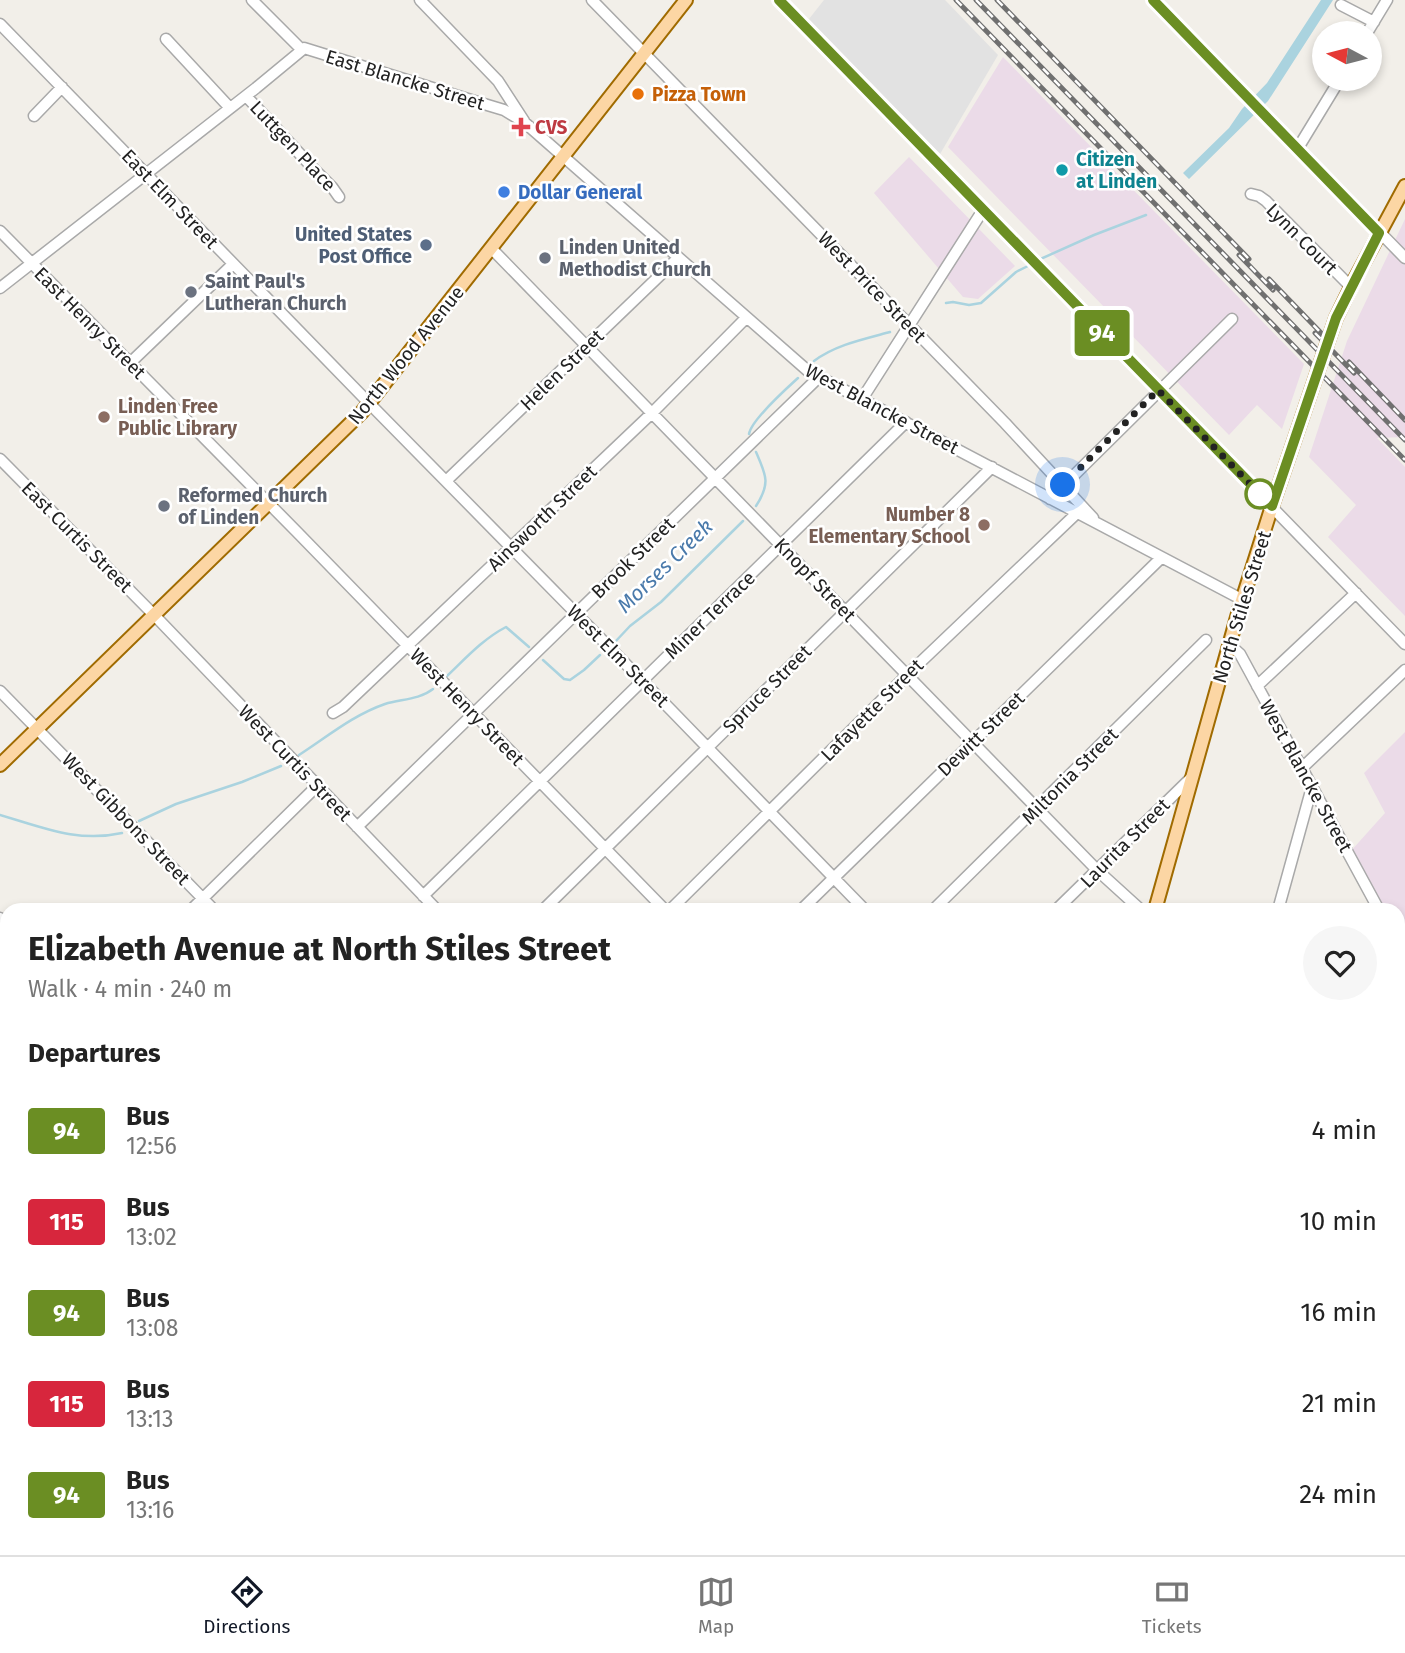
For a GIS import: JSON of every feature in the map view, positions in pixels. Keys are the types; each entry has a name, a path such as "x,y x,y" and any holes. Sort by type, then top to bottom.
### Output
{"main road":[{"name":"North Wood Avenue","path":"0,765 355,420 686,0"},
{"name":"North Stiles Street","path":"1157,903 1243,600 1336,318 1405,186"}],"street":[{"name":"East Blancke Street","path":"253,0 302,50 304,48 504,110 524,122 564,157"},
{"path":"420,0 498,81 524,122"},
{"name":"West Price Street","path":"592,0 909,325 1098,524"},
{"path":"779,0 963,181 983,210 1405,645"},
{"path":"1153,0 1405,258"},
{"path":"1375,21 1387,0"},
{"path":"1341,5 1372,21"},
{"name":"East Elm Street","path":"2,29 369,404"},
{"name":"Luttgen Place","path":"166,39 230,108"},
{"path":"0,288 302,50"},
{"path":"484,104 496,98 498,81"},
{"path":"34,116 62,88"},
{"path":"1298,148 1333,91"},
{"name":"Luttgen Place","path":"246,96 339,197"},
{"name":"West Blancke Street","path":"564,157 791,357 819,377 1243,600"},
{"name":"Lynn Court","path":"1251,194 1266,201 1351,287"},
{"path":"862,399 983,210"},
{"name":"East Henry Street","path":"0,231 268,504"},
{"name":"Knopf Street","path":"491,248 1097,870 1132,903"},
{"name":"Helen Street","path":"446,481 678,258"},
{"path":"130,363 233,264"},
{"name":"Ainsworth Street","path":"333,713 343,707 652,413 746,318"},
{"path":"1050,499 1232,319"},
{"name":"Brook Street","path":"357,827 819,377"},
{"name":"West Elm Street","path":"369,404 858,903"},
{"name":"Miner Terrace","path":"424,896 906,422"},
{"name":"East Curtis Street","path":"0,459 154,615"},
{"name":"Spruce Street","path":"550,903 992,467"},
{"name":"West Henry Street","path":"268,504 660,903"},
{"name":"Lafayette Street","path":"674,903 1077,513"},
{"name":"Dewitt Street","path":"808,903 1161,558"},
{"path":"1257,686 1356,593"},
{"name":"West Curtis Street","path":"154,615 430,903"},
{"name":"Miltonia Street","path":"940,903 1206,640"},
{"name":"West Blancke Street","path":"1230,645 1240,654 1375,903"},
{"path":"1302,768 1405,670"},
{"name":"West Gibbons Street","path":"0,691 208,903"},
{"name":"Laurita Street","path":"1063,903 1193,775"},
{"path":"198,903 317,786"},
{"path":"1280,903 1311,787"}],"shaded area":[{"path":"824,0 945,0 998,55 940,154 809,19"},
{"path":"1003,57 1304,364 1282,429 1257,405 1229,435 948,147"},
{"path":"909,157 1015,266 978,299 963,297 874,193"},
{"path":"1405,219 1405,437 1377,438 1405,467 1405,616 1328,537 1356,505 1309,457 1347,341"},
{"path":"1405,732 1405,903 1376,903 1350,852 1385,813 1364,773"}],"water":[{"path":"1321,0 1333,0 1319,21 1312,21 1312,33 1268,101 1189,179 1183,173 1229,128 1242,109 1267,83"}],"waterway":[{"name":"Morses Creek","path":"1036,261 1146,215"},
{"name":"Morses Creek","path":"946,303 981,303 1016,272 1030,265"},
{"name":"Morses Creek","path":"814,361 840,347 890,332"},
{"name":"Morses Creek","path":"749,434 762,413 798,378"},
{"name":"Morses Creek","path":"756,452 765,479 764,491 756,506"},
{"name":"Morses Creek","path":"615,642 630,626 661,602 743,521"},
{"name":"Morses Creek","path":"447,676 482,643 506,627 529,647"},
{"name":"Morses Creek","path":"543,660 564,679 570,680 600,655"},
{"name":"Morses Creek","path":"299,755 362,714 433,689"},
{"name":"Morses Creek","path":"139,821 176,804 281,766"},
{"name":"Morses Creek","path":"0,815 75,835 106,836 122,833"}],"railway":[{"path":"956,0 1405,460"},
{"path":"976,0 1405,440"},
{"path":"997,0 1249,259"},
{"path":"1239,255 1273,290"},
{"path":"1269,279 1325,337"},
{"path":"1315,333 1354,373"},
{"path":"1349,362 1405,420"}],"bus line":[{"name":"94","path":"779,0 1272,506 1336,318 1379,233 1153,0"}],"place":[{"name":"Pizza Town","path":"638,94"},
{"name":"CVS","path":"521,127"},
{"name":"Citizen at Linden","path":"1062,170"},
{"name":"Dollar General","path":"504,192"},
{"name":"United States Post Office","path":"426,245"},
{"name":"Linden United Methodist Church","path":"545,258"},
{"name":"Saint Paul's Lutheran Church","path":"191,292"},
{"name":"Linden Free Public Library","path":"104,417"},
{"name":"Reformed Church of Linden","path":"164,506"},
{"name":"Number 8 Elementary School","path":"984,525"}],"route":[{"path":"1063,485 1158,390 1260,494"}]}
